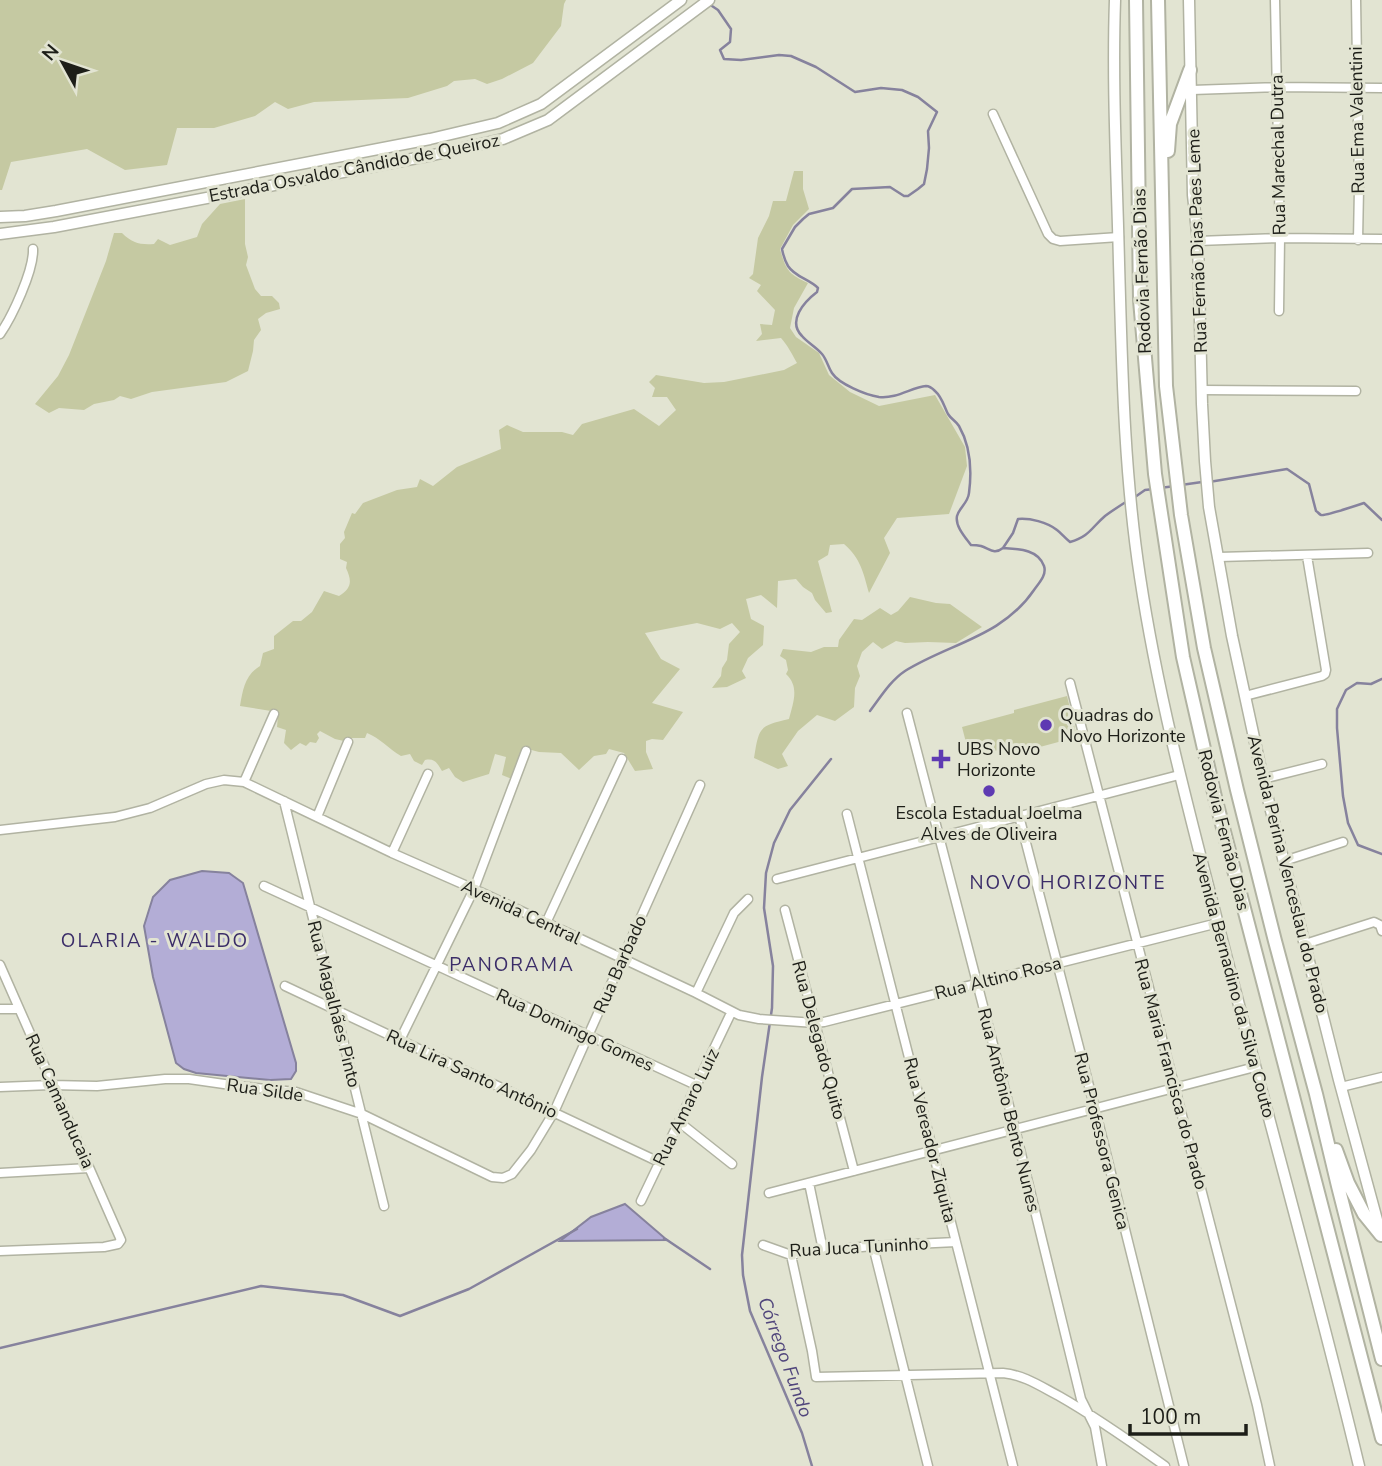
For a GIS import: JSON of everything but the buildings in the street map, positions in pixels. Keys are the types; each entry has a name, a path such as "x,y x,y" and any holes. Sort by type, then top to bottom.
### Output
{"highway":[{"name":"Rodovia Fernão Dias","path":"1136,0 1140,300 1155,474 1183,657 1215,797 1382,1438"},
{"name":"Rodovia Fernão Dias","path":"1158,0 1166,386 1181,515 1204,648 1234,778 1382,1359"},
{"path":"1162,232 1170,124 1190,70"},
{"path":"1316,1094 1348,1183 1364,1214 1382,1236"}],"main road":[{"name":"Estrada Osvaldo Cândido de Queiroz","path":"0,234 81,222 433,155 503,139 548,120 709,0"},
{"name":"Avenida Bernadino da Silva Couto","path":"1115,0 1113,70 1127,473 1155,665 1180,775 1359,1466"},
{"name":"Rua Fernão Dias Paes Leme","path":"1189,0 1193,195 1198,242 1202,390 1209,506"},
{"name":"Estrada Osvaldo Cândido de Queiroz","path":"0,217 69,209 430,139 498,123 541,104 680,1"},
{"name":"Avenida Perina Venceslau do Prado","path":"1209,506 1232,636 1263,779 1341,1087 1382,1236"}],"street":[{"name":"Rua Marechal Dutra","path":"1275,0 1279,311"},
{"name":"Rua Ema Valentini","path":"1356,0 1358,240"},
{"path":"1192,90 1276,87 1382,89"},
{"path":"993,114 1048,234 1053,239 1060,241 1119,237"},
{"path":"1198,242 1280,238 1382,239"},
{"path":"0,334 11,316 30,268 33,249"},
{"path":"1202,390 1356,391"},
{"path":"1219,556 1367,554"},
{"path":"1245,696 1325,674 1307,556"},
{"name":"Rua Maria Francisca do Prado","path":"1070,683 1257,1405 1270,1466"},
{"name":"Rua Antônio Bento Nunes","path":"907,713 1082,1399 1095,1427 1102,1466"},
{"path":"0,830 115,817 150,807 206,784 224,780 244,782 274,714"},
{"path":"317,817 348,742"},
{"path":"400,1040 474,889 526,751"},
{"path":"546,923 622,759"},
{"path":"1263,779 1322,764"},
{"path":"392,853 428,774"},
{"path":"777,878 1180,775"},
{"name":"Avenida Central","path":"244,782 696,993 731,1013 777,1020"},
{"name":"Rua Barbado","path":"512,1174 531,1150 554,1112 700,785"},
{"name":"Rua Magalhães Pinto","path":"284,801 384,1206"},
{"name":"Rua Vereador Ziquita","path":"847,814 1013,1466"},
{"name":"Rua Professora Genica","path":"1019,816 1184,1466"},
{"path":"1283,861 1343,842"},
{"name":"Rua Domingo Gomes","path":"264,886 696,1085"},
{"path":"696,993 734,913 748,899"},
{"name":"Rua Delegado Quito","path":"785,910 854,1171"},
{"path":"1305,944 1374,922 1380,927"},
{"name":"Rua Altino Rosa","path":"777,1020 815,1023 1218,923"},
{"name":"Rua Camanducaia","path":"0,965 121,1240 118,1244 104,1247 0,1251"},
{"name":"Rua Lira Santo Antônio","path":"285,986 659,1162"},
{"path":"0,1009 19,1009"},
{"name":"Rua Amaro Luiz","path":"640,1201 731,1013"},
{"path":"769,1193 1255,1067"},
{"path":"1341,1087 1382,1077"},
{"name":"Rua Silde","path":"0,1087 97,1086 189,1079 296,1092 362,1114 492,1177 503,1178 512,1174"},
{"path":"679,1122 732,1164"},
{"path":"0,1173 89,1168"},
{"path":"809,1183 823,1251"},
{"name":"Rua Juca Tuninho","path":"763,1245 791,1255 873,1246 956,1242"},
{"path":"873,1246 928,1466"},
{"path":"791,1255 816,1377 1003,1373 1021,1376 1088,1413 1165,1466"}],"green space":[{"path":"0,0 566,0 561,26 533,63 502,79 487,84 475,79 454,81 447,86 408,98 314,102 288,109 275,102 255,116 214,128 177,128 167,165 125,170 87,149 11,162 0,190"},
{"path":"794,171 803,171 803,189 809,209 793,225 780,249 789,270 808,283 794,308 790,328 796,337 819,353 829,375 850,392 879,406 935,395 965,447 967,466 949,514 897,518 884,538 890,553 869,593 858,561 844,544 830,545 828,555 818,561 832,612 826,613 812,593 796,579 778,581 777,608 761,595 746,599 751,619 764,626 763,645 748,658 742,671 746,678 727,687 712,688 721,676 729,644 740,632 732,623 720,629 697,623 645,633 661,659 680,669 652,703 683,712 663,740 646,741 646,752 653,769 635,771 624,753 609,749 606,754 594,756 579,770 561,753 524,748 512,779 502,775 506,757 495,754 489,774 463,782 455,777 449,768 442,771 433,760 425,760 422,765 414,761 410,754 401,756 367,733 365,738 349,738 344,741 320,731 316,743 310,742 306,746 300,743 291,750 284,743 286,730 277,727 276,710 240,706 248,678 260,666 263,653 274,649 274,636 293,621 301,621 312,612 324,591 339,596 349,587 347,562 340,559 340,544 345,538 344,532 352,513 355,514 363,503 397,490 417,487 420,479 433,486 457,467 501,449 499,430 507,425 523,432 562,432 573,435 582,424 634,409 659,426 676,410 667,397 652,397 655,388 649,382 656,375 704,383 724,382 784,370 797,363 781,338 756,341 762,334 760,324 772,325 775,310 757,291 761,285 749,278 753,274 758,238 773,201 786,201"},
{"path":"245,199 245,244 248,257 246,265 255,289 261,296 272,296 279,303 280,309 266,313 258,319 261,330 254,340 248,371 226,382 152,392 131,399 120,396 84,410 59,408 49,413 35,404 58,376 69,355 106,261 114,233 122,233 140,244 154,244 158,239 170,245 197,237 202,224 220,204"},
{"path":"910,597 950,604 982,627 956,643 896,641 882,649 873,642 862,652 857,666 860,676 855,688 854,707 835,721 817,715 798,731 782,754 788,766 778,769 754,758 762,730 766,726 789,719 794,690 786,674 786,660 780,656 783,649 811,652 824,647 838,647 839,640 854,619 862,620 880,608 891,615"},
{"path":"1067,696 1077,737 1025,751 1023,743 970,758 962,727"}],"shaded area":[{"path":"202,871 229,873 243,883 296,1063 296,1071 291,1079 270,1080 196,1073 176,1063 153,977 144,926 153,897 170,880"},
{"path":"625,1204 667,1240 560,1241 591,1217"}],"waterway":[{"name":"Córrego Fundo","path":"709,4 718,10 731,29 730,42 720,50 724,59 791,56 816,67 855,92 881,88 902,90 918,97 937,112 928,131 929,148 924,184 918,189 908,196 890,187 852,189 833,208 809,214 795,227 782,249 785,260 794,273 818,288 799,312 796,324 802,336 822,354 835,377 853,388 879,397 898,395 926,386 934,390 949,416 959,426 968,450 969,493 957,516 961,531 971,545 994,551 1003,548 1027,551 1037,556 1044,566 1040,582 1007,619 905,671 870,711"},
{"path":"1209,482 1287,469 1309,484 1316,511 1321,515 1364,503 1382,520"},
{"path":"1181,485 1202,482"},
{"path":"1160,488 1175,486"},
{"path":"1135,497 1145,490 1154,489"},
{"path":"1003,548 1018,519 1048,525 1070,542 1086,534 1105,516 1129,500"},
{"path":"1382,679 1371,684 1357,683 1346,690 1337,709 1343,796 1348,823 1358,845 1382,854"},
{"path":"812,1466 802,1433 750,1311 742,1255 772,1008 773,966 764,908 766,873 774,843 790,810 831,759"},
{"path":"0,1348 261,1286 343,1295 400,1316 469,1289 577,1229"},
{"path":"664,1239 710,1269"}],"place":[{"name":"Quadras do Novo Horizonte","path":"1046,725"},
{"name":"UBS Novo Horizonte","path":"941,759"},
{"name":"Escola Estadual Joelma Alves de Oliveira","path":"989,791"}],"district":[{"name":"NOVO HORIZONTE","path":"1068,882"},
{"name":"OLARIA - WALDO","path":"155,940"},
{"name":"PANORAMA","path":"512,964"}]}
